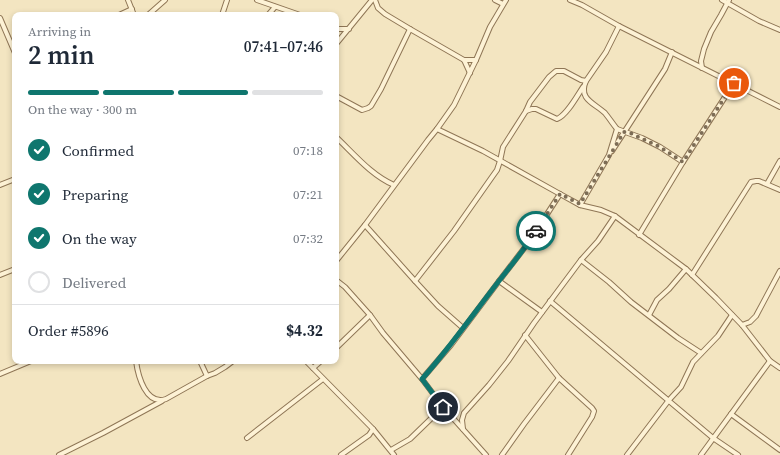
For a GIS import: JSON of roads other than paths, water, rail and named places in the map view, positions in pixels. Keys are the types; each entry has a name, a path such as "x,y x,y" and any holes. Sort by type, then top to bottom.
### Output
{"street":[{"path":"128,0 133,12"},
{"path":"151,12 165,0"},
{"path":"223,12 227,0"},
{"path":"257,0 291,12"},
{"path":"339,40 372,0"},
{"path":"375,0 378,8 385,14 410,29 464,60 476,60"},
{"path":"339,257 366,225 394,185 454,106 490,27 504,2 495,0"},
{"path":"570,0 780,107"},
{"path":"582,0 582,5"},
{"path":"722,0 728,1 759,21 780,30"},
{"path":"702,68 704,49 711,32 728,1"},
{"path":"271,12 275,7"},
{"path":"126,12 132,9"},
{"path":"0,20 12,46"},
{"path":"526,111 536,109 557,119 560,118 569,108 606,52 619,26"},
{"path":"339,28 349,29"},
{"path":"339,98 362,110 371,106 381,89 410,29"},
{"path":"339,33 341,38"},
{"path":"580,204 665,69 672,52"},
{"path":"464,60 470,73"},
{"path":"415,281 458,225 497,170 503,147 543,83 556,71 560,70 586,81"},
{"path":"639,235 683,162 734,83"},
{"path":"584,86 584,92 587,98 604,113 617,129 630,133 660,147 683,162"},
{"path":"437,129 462,140 580,204 615,216 686,269 742,325 770,361 780,368"},
{"path":"610,155 617,129"},
{"path":"339,140 371,171 394,185"},
{"path":"767,184 780,161"},
{"path":"0,185 12,180"},
{"path":"692,275 752,182 759,181 780,190"},
{"path":"422,379 442,356 529,242 560,194"},
{"path":"463,429 462,420 464,413 490,385 550,301 581,260 598,241 615,216"},
{"path":"366,225 438,306 463,328"},
{"path":"581,260 631,302 678,338 701,353"},
{"path":"649,315 657,300 669,289 686,269"},
{"path":"0,275 12,270"},
{"path":"742,325 750,322 756,316 780,271"},
{"path":"499,281 542,312"},
{"path":"339,282 370,314 383,333 422,379 443,407 486,455"},
{"path":"550,301 713,438 738,455"},
{"path":"339,345 370,314"},
{"path":"627,455 669,400 681,387 693,362 718,336 732,315"},
{"path":"525,336 559,378 594,411 592,417 568,455"},
{"path":"701,455 770,361"},
{"path":"0,374 23,364"},
{"path":"136,364 137,369 148,394 152,398 163,400"},
{"path":"201,364 207,376"},
{"path":"59,455 103,433 229,364"},
{"path":"309,364 373,429 394,455"},
{"path":"313,368 318,364"},
{"path":"502,455 559,378"},
{"path":"247,438 323,379"},
{"path":"391,450 410,439 443,407"},
{"path":"731,414 780,450"},
{"path":"341,455 370,435 373,429"}]}
